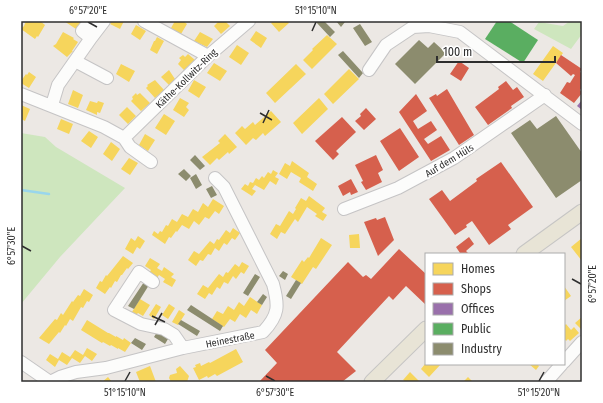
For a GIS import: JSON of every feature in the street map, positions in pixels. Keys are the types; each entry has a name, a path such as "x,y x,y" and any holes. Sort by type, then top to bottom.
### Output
{"main road":[{"path":"525,253 582,212"},
{"path":"372,382 425,330"}],"street":[{"path":"90,21 82,31 91,38"},
{"path":"52,105 58,85 104,21"},
{"path":"144,21 208,56"},
{"name":"Käthe-Kollwitz-Ring","path":"124,138 208,56 250,21"},
{"path":"369,70 386,45 413,27 436,26 460,32 582,124"},
{"path":"75,61 107,78"},
{"path":"21,94 52,105 104,127 124,138 130,147 151,162"},
{"name":"Auf dem Hüls","path":"344,209 398,188 454,158 545,95"},
{"name":"Heinestraße","path":"50,382 76,372 106,368 183,348 263,332 269,326 276,315 277,300 273,284 224,187 215,178"},
{"path":"153,282 139,272 114,310 140,324 164,329 174,335 183,348"},
{"path":"565,361 582,342"},
{"path":"21,362 50,382"},
{"path":"546,382 561,365"}],"green space":[{"path":"570,21 582,21 582,34 571,49 534,29 539,22 563,26"},
{"path":"21,133 45,137 56,147 125,188 60,257 21,304 21,178 23,175 21,174"}],"building: Homes":[{"path":"26,21 40,21 45,25 38,37 37,36 35,39 21,29"},
{"path":"64,21 82,21 76,29"},
{"path":"112,21 124,21 120,29 110,24"},
{"path":"175,21 183,21 187,24 181,34 171,28"},
{"path":"219,21 225,21 230,26 221,34 214,26"},
{"path":"273,21 287,21 289,23 279,32 271,23"},
{"path":"136,25 146,31 140,40 131,34"},
{"path":"256,31 267,38 261,48 250,40"},
{"path":"63,32 78,42 73,51 67,57 53,46 56,44"},
{"path":"200,32 213,39 207,47 194,41"},
{"path":"327,35 337,44 312,69 303,60"},
{"path":"157,37 164,41 157,54 150,50"},
{"path":"237,45 249,53 241,65 229,57"},
{"path":"553,46 563,53 543,81 533,74"},
{"path":"188,54 195,60 184,70 178,64 181,60 179,58 183,55 185,57"},
{"path":"214,63 227,71 220,81 207,73"},
{"path":"121,64 135,71 129,82 116,74"},
{"path":"296,64 306,74 275,103 266,93"},
{"path":"349,69 359,79 333,104 324,94"},
{"path":"169,70 175,79 169,85 161,77"},
{"path":"29,72 36,77 29,88 21,83 21,81"},
{"path":"155,80 164,90 155,98 146,88 148,86 147,85"},
{"path":"194,80 206,87 199,98 188,91"},
{"path":"73,90 83,95 78,108 68,104"},
{"path":"136,93 137,95 140,93 150,103 141,111 131,101 133,99 132,97"},
{"path":"180,98 189,103 186,107 189,110 184,117 173,110"},
{"path":"319,98 328,109 302,134 293,123"},
{"path":"90,101 104,103 100,113 97,112 97,115 86,110"},
{"path":"21,105 30,109 25,121 21,119"},
{"path":"127,107 136,116 128,124 119,115"},
{"path":"271,111 281,122 265,136 263,133 256,140 253,138 246,145 235,133 242,126 245,129 253,122 255,125"},
{"path":"164,114 175,121 166,135 155,128"},
{"path":"61,119 73,124 69,134 57,129"},
{"path":"89,131 98,137 91,148 81,141"},
{"path":"145,134 155,140 148,151 139,145"},
{"path":"225,134 237,147 229,154 228,152 219,160 217,158 210,165 202,157 220,143 218,141"},
{"path":"111,142 120,149 112,161 103,154"},
{"path":"129,158 138,163 130,175 121,169"},
{"path":"292,161 309,173 307,177 317,184 313,191 299,182 301,178 291,172 287,179 279,174 285,163 290,166"},
{"path":"273,170 278,173 275,177 279,179 276,185 270,181 264,190 255,185 252,189 256,191 252,196 241,189 245,184 248,186 250,182 253,183 256,178 259,180 262,176 264,178 268,172 271,174"},
{"path":"309,196 325,208 322,212 327,215 323,221 315,216 317,214 307,207 298,222 295,219 285,234 281,232 277,239 270,234 276,224 280,226 289,211 293,214 301,198 306,201"},
{"path":"213,199 224,206 219,214 215,211 209,219 205,217 199,225 194,221 189,229 182,225 171,238 169,237 165,244 152,235 154,231 158,234 160,231 162,232 172,219 177,222 182,214 188,217 193,209 198,212 203,203 208,207"},
{"path":"233,228 240,233 235,240 232,238 227,245 224,243 219,251 215,248 211,255 208,254 203,261 200,260 196,266 188,260 194,251 199,254 210,241 214,244 226,230 230,233"},
{"path":"359,234 360,248 350,248 349,235"},
{"path":"138,236 145,241 140,249 137,247 133,254 125,249 131,238 135,241"},
{"path":"321,238 332,245 316,269 313,267 302,284 291,277 302,260 304,262 308,257 309,258"},
{"path":"582,238 582,261 571,247"},
{"path":"123,256 133,263 121,275 117,282 115,281 105,294 96,288 100,281 102,282 106,275 107,276"},
{"path":"150,258 160,264 157,268 162,271 164,267 174,274 171,277 176,280 172,287 163,282 165,279 159,275 157,278 149,273 151,270 145,266"},
{"path":"242,262 249,266 244,274 241,272 236,279 233,276 228,284 224,282 220,289 217,287 212,295 209,293 205,299 197,294 203,285 208,288 219,274 223,277 235,264 239,267"},
{"path":"565,287 571,296 565,300"},
{"path":"84,289 93,295 83,308 81,307 73,321 70,319 66,326 65,325 60,333 59,332 49,344 39,338 55,319 57,320 61,313 63,315 72,301 73,302 78,295 80,296"},
{"path":"250,297 262,305 257,314 251,310 246,318 240,314 235,322 230,319 224,327 212,319 217,311 223,314 228,306 234,310 239,302 244,306"},
{"path":"140,299 150,305 143,316 138,313 136,315 132,312"},
{"path":"156,304 161,307 154,319 149,315"},
{"path":"169,304 175,308 168,319 162,315"},
{"path":"179,310 185,314 178,325 172,322"},
{"path":"582,317 582,330 575,323"},
{"path":"87,320 108,333 123,340 124,338 131,343 125,352 111,345 102,343 81,330"},
{"path":"566,324 571,330 574,327 579,333 570,341 568,339 566,341 565,340"},
{"path":"87,348 97,354 92,361 85,356 80,363 72,358 67,365 59,360 55,367 46,360 50,354 58,359 62,352 70,357 75,350 83,355"},
{"path":"236,349 243,362 217,376 215,374 208,378 207,376 199,380 193,368 196,367 195,365 200,363 201,366 209,362 210,363"},
{"path":"425,364 440,365 429,377 421,369"},
{"path":"530,365 538,365 539,366 536,370"},
{"path":"150,366 156,382 140,382 136,372"},
{"path":"180,366 189,376 187,382 171,382 169,378 170,375 177,373 176,369"},
{"path":"410,372 420,382 406,382 403,380"},
{"path":"108,377 112,382 102,382"},
{"path":"468,377 473,382 463,382"}],"building: Shops":[{"path":"561,55 582,69 580,72 582,73 582,87 580,90 582,93 574,103 560,93 567,82 570,83 575,75 573,74 571,76 556,63"},
{"path":"459,61 469,68 461,81 450,74"},
{"path":"506,81 513,90 517,87 524,97 511,106 512,108 488,125 475,107 499,89 498,87"},
{"path":"447,89 474,135 459,145 429,98 436,94 437,96"},
{"path":"416,94 427,111 413,121 418,129 431,121 437,130 424,139 428,144 441,136 450,150 431,161 399,112"},
{"path":"366,108 376,119 364,130 355,121 361,116 360,114"},
{"path":"342,117 356,132 336,151 339,154 333,160 315,141"},
{"path":"400,128 419,157 399,171 380,141"},
{"path":"376,155 383,170 378,173 382,182 366,190 361,182 363,181 355,165"},
{"path":"501,162 533,207 508,225 511,229 489,245 472,221 466,225 467,227 455,235 429,199 442,190 450,201 477,181 476,179"},
{"path":"351,179 358,192 351,195 350,192 343,196 338,186"},
{"path":"385,217 394,240 378,256 364,222"},
{"path":"469,237 474,244 466,251 468,253 460,253 456,247"},
{"path":"399,249 425,273 425,304 406,286 393,300 389,296 337,352 356,371 342,382 259,382 277,363 265,350 348,262 363,277 366,275 371,279"}],"building: Offices":[{"path":"582,100 582,110 577,106"}],"building: Public":[{"path":"497,21 509,21 538,40 523,63 485,39"}],"building: Industry":[{"path":"324,21 335,32 330,37 316,22"},
{"path":"336,21 344,21 345,22 341,27"},
{"path":"360,24 372,42 365,46 353,28"},
{"path":"419,40 428,48 434,42 446,53 415,84 395,64"},
{"path":"343,51 363,73 359,78 338,55"},
{"path":"556,116 582,153 582,180 556,198 511,133 530,120 537,129"},
{"path":"195,155 205,166 200,170 190,160"},
{"path":"184,169 191,176 186,181 178,174"},
{"path":"196,174 202,185 196,189 190,178"},
{"path":"212,186 217,195 211,198 206,189"},
{"path":"283,271 288,274 285,280 279,276"},
{"path":"255,274 260,277 248,296 243,293"},
{"path":"296,280 301,283 291,299 286,296"},
{"path":"144,282 149,285 134,309 128,306"},
{"path":"263,294 267,297 262,305 257,302"},
{"path":"191,305 223,326 220,331 187,310"},
{"path":"181,320 200,331 197,336 178,324"},
{"path":"157,332 168,339 165,344 154,337"},
{"path":"135,338 146,344 142,350 131,343"}],"waterway":[{"path":"21,190 49,194"}]}
